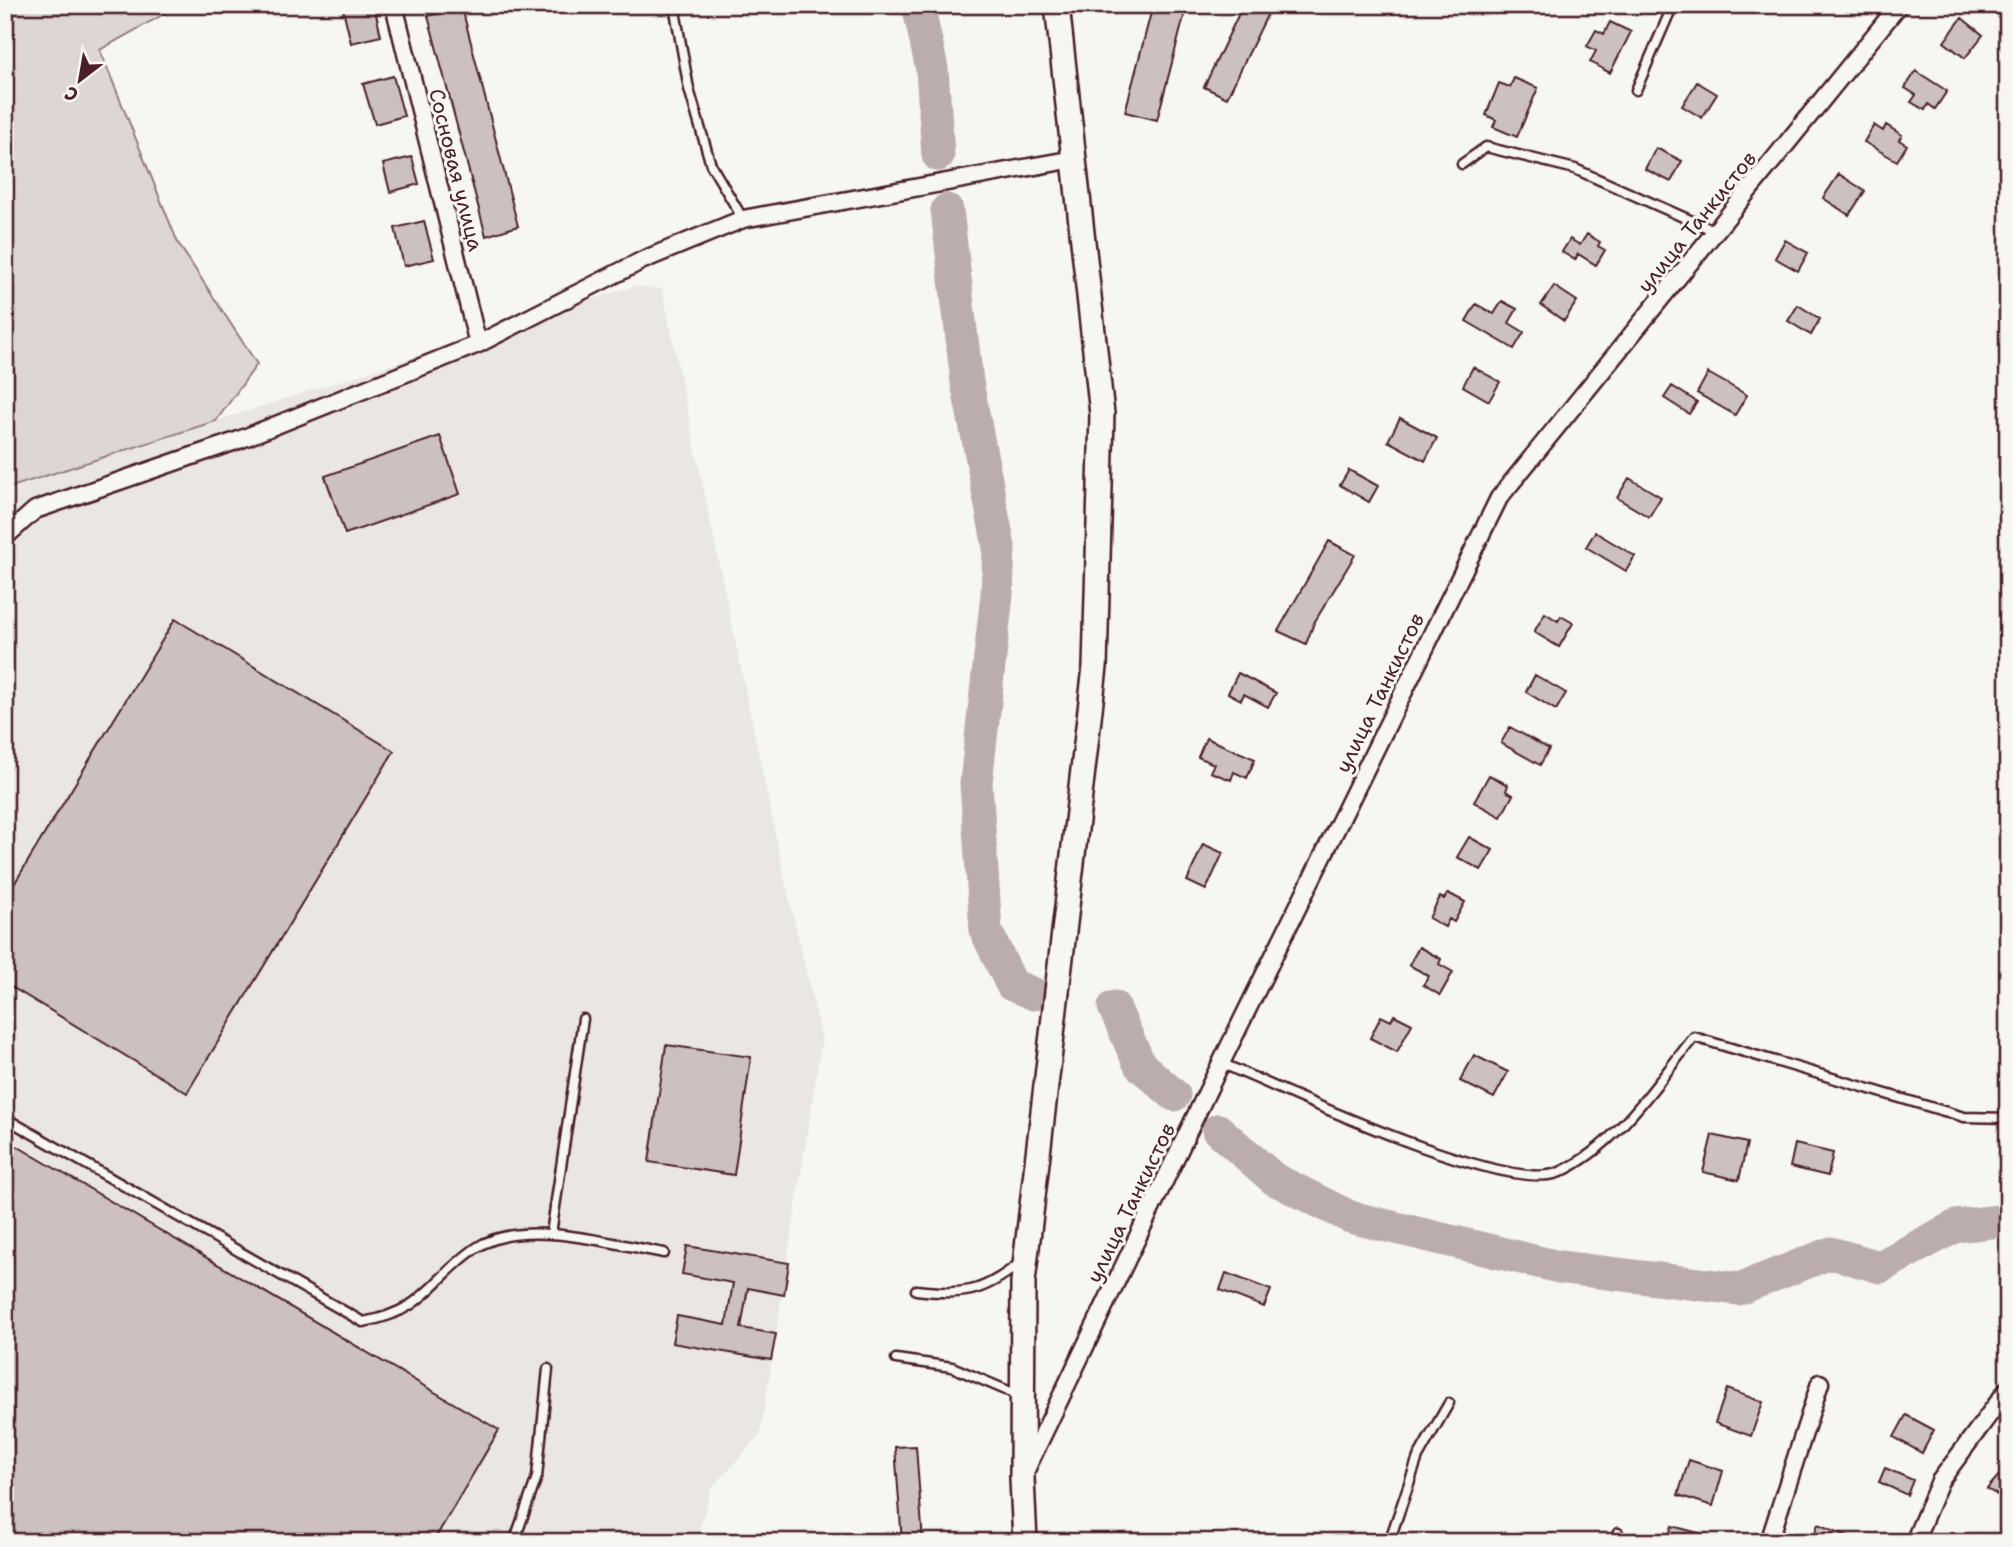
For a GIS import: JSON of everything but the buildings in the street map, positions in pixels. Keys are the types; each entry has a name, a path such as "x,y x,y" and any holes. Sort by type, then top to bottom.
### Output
{"main road":[{"path":"1025,1542 1022,1397 1026,1259 1095,667 1102,414 1057,5"}],"street":[{"name":"Сосновая улица","path":"394,5 478,344"},
{"name":"улица Танкистов","path":"1022,1478 1221,1063 1499,498 1899,5"},
{"path":"5,537 35,510 239,440 478,344 643,260 743,219 1074,159"},
{"path":"1769,1542 1820,1383"},
{"path":"1914,1542 1940,1481 2008,1389"}],"lane":[{"path":"674,5 689,89 711,165 743,219"},
{"path":"1636,90 1673,5"},
{"path":"1462,164 1486,147 1575,169 1717,232"},
{"path":"551,1234 583,1019"},
{"path":"1221,1063 1440,1154 1514,1175 1559,1173 1592,1151 1631,1116 1694,1037 1964,1117 2008,1118"},
{"path":"5,1118 363,1322 392,1317 414,1304 477,1247 508,1235 551,1234 664,1253"},
{"path":"916,1290 956,1294 984,1286 1026,1259"},
{"path":"896,1359 952,1367 1022,1397"},
{"path":"514,1542 537,1477 548,1369"},
{"path":"1389,1542 1418,1457 1449,1402"},
{"path":"1614,1542 1618,1533"}],"shaded area":[{"path":"5,5 180,5 100,50 178,243 257,364 216,421 5,489"},
{"path":"634,286 662,289 786,886 822,1039 760,1435 711,1489 696,1542 5,1542 5,489"}],"waterway":[{"path":"918,5 932,69 938,155"},
{"path":"947,210 967,382 999,547 997,594 976,783 986,931 1012,985 1034,994"},
{"path":"1114,1007 1140,1065 1174,1095"},
{"path":"1218,1130 1274,1179 1350,1217 1559,1267 1739,1289 1831,1253 1880,1267 1956,1226 2008,1220"}]}
